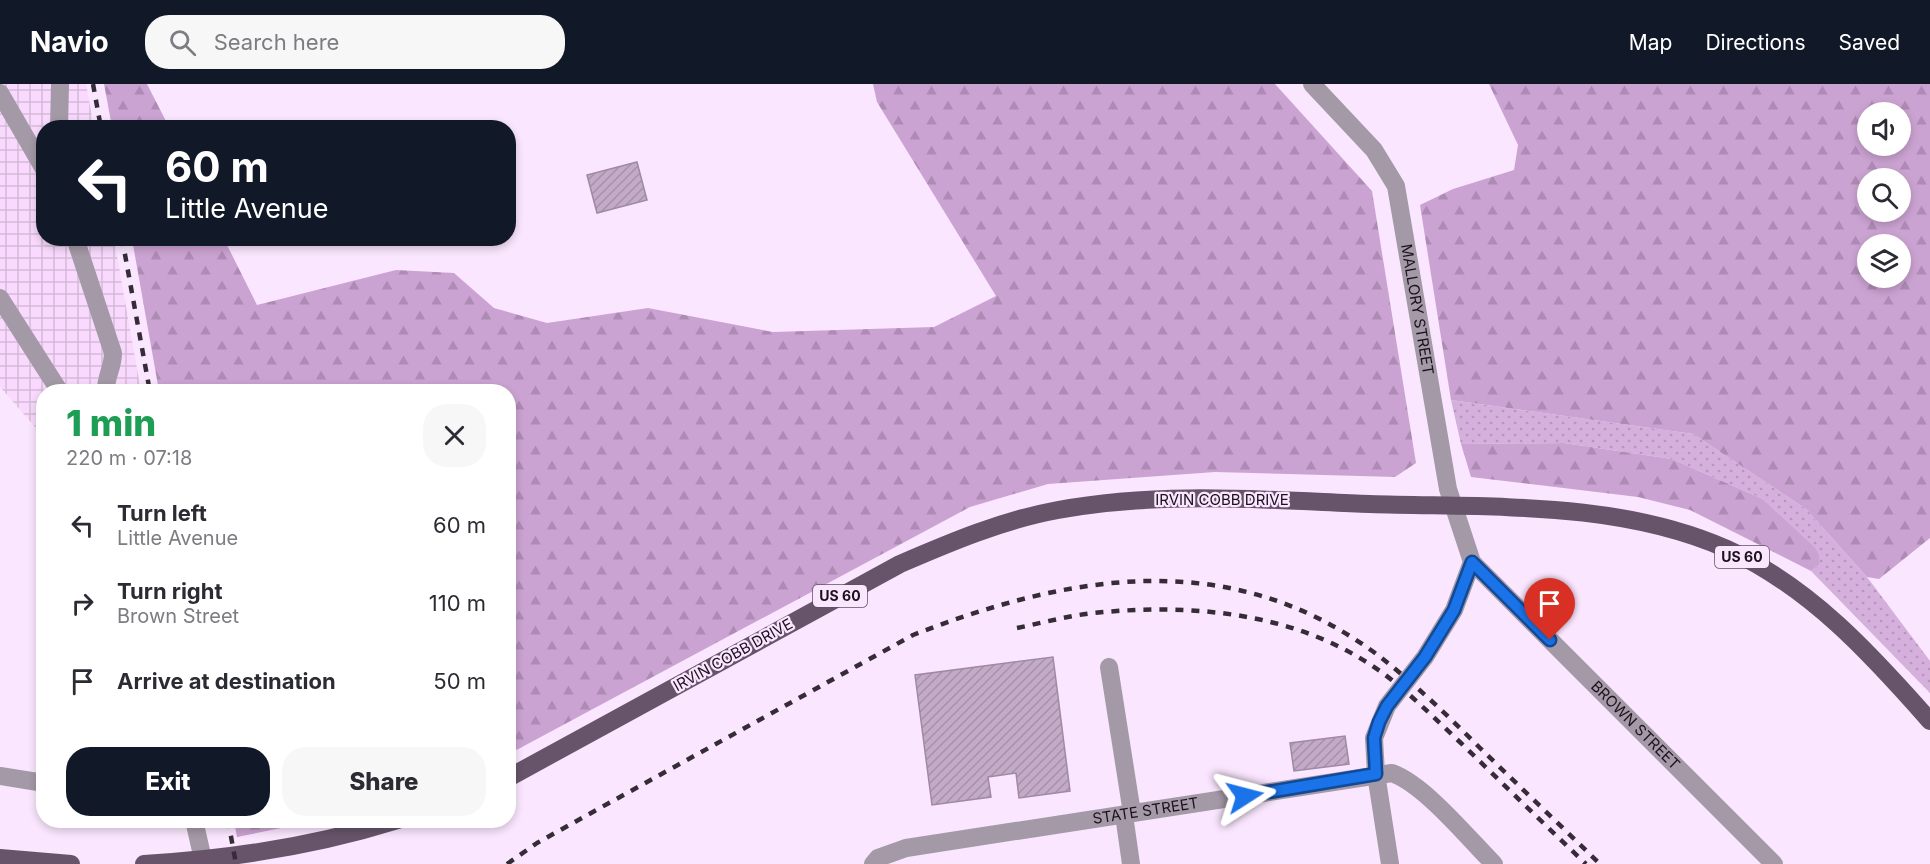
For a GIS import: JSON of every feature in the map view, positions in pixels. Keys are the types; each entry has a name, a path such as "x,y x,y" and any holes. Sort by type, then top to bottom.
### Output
{"main road":[{"name":"IRVIN COBB DRIVE","path":"516,774 900,564 957,539 1057,510 1138,500 1200,499 1499,508 1585,513 1656,525 1727,550 1761,567 1822,610 1850,635 1930,721"},
{"path":"144,864 219,858 313,843 368,828"},
{"path":"0,858 71,864"}],"street":[{"path":"59,120 60,84"},
{"name":"MALLORY STREET","path":"1312,84 1374,150 1396,186 1448,489 1472,562"},
{"path":"0,93 36,155"},
{"path":"78,246 113,354 113,369 106,384"},
{"path":"0,298 55,384"},
{"path":"1390,864 1376,774 1374,738 1387,706 1425,657 1454,610 1472,562"},
{"name":"BROWN STREET","path":"1472,562 1774,864"},
{"path":"1109,667 1128,814 1131,864"},
{"name":"STATE STREET","path":"873,864 878,858 916,847 1392,773 1403,777 1494,864"},
{"path":"0,776 36,782"},
{"path":"196,828 204,864"}],"shaded area":[{"path":"0,84 86,84 93,120 36,120 36,246 115,246 140,384 36,384 36,428 0,387"},
{"path":"1451,400 1693,434 1806,509 1867,577 1930,661 1930,693 1811,571 1819,565 1814,546 1763,499 1672,459 1564,443 1461,444"}],"green space":[{"path":"104,84 147,84 165,120 111,120"},
{"path":"873,84 1275,84 1372,191 1416,463 1395,477 1215,472 1048,484 970,507 516,750 516,384 158,384 133,246 228,246 257,305 396,270 454,273 494,308 547,323 648,308 773,332 934,327 996,296 877,102"},
{"path":"1489,84 1930,84 1930,538 1879,579 1867,577 1806,509 1693,434 1451,400 1420,205 1453,189 1514,170 1518,145"},
{"path":"1564,443 1672,459 1763,499 1814,546 1819,555 1819,565 1811,571 1690,510 1638,497 1471,477 1461,444"},
{"path":"235,828 281,828 237,837"}],"building":[{"path":"637,162 647,200 597,213 587,175"},
{"path":"1053,657 1070,791 1019,798 1016,773 988,777 991,797 932,805 915,675"},
{"path":"1345,736 1349,764 1294,771 1290,743"}],"railway":[{"path":"93,84 100,120"},
{"path":"123,246 149,384"},
{"path":"507,864 537,843 913,635 972,614 1031,597 1090,586 1148,581 1206,584 1263,596 1320,619 1375,653 1441,710 1600,864"},
{"path":"1017,628 1093,613 1169,610 1244,617 1281,625 1317,637 1351,653 1404,690 1586,864"},
{"path":"229,828 236,864"}],"route":[{"path":"1245,796 1376,774 1374,738 1379,722 1387,706 1425,657 1454,610 1472,562 1550,640"}]}
